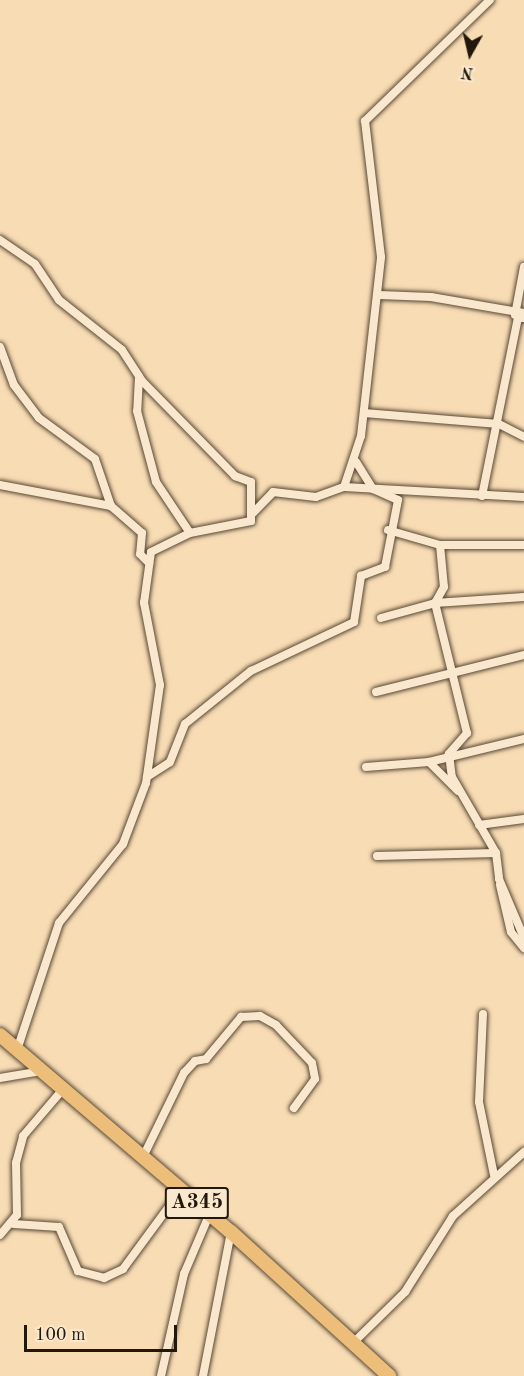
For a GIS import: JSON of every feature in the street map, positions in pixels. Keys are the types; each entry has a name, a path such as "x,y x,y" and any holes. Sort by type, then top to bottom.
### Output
{"highway":[{"name":"A345","path":"0,1035 64,1088 142,1159 210,1213 389,1376"}],"street":[{"path":"344,487 356,462 379,295 381,257 365,121 490,0"},
{"path":"0,240 35,264 59,300 122,350 139,377 235,476 251,482 251,521"},
{"path":"508,369 520,312 524,267"},
{"path":"379,295 431,297 520,312"},
{"path":"482,496 499,424 518,318 524,318"},
{"path":"0,347 14,385 39,418 95,459 111,506 142,533 140,554 149,563"},
{"path":"139,377 137,411 156,482 190,533"},
{"path":"364,413 499,424 524,437"},
{"path":"147,777 170,762 185,724 251,671 354,622 361,576 385,567 388,530 398,500 373,489 356,462"},
{"path":"0,485 111,506"},
{"path":"251,521 255,505 273,492 316,497 344,487 524,497"},
{"path":"17,1050 59,923 123,844 147,777 160,685 144,603 151,552 190,533 251,521"},
{"path":"388,530 440,545 524,545"},
{"path":"440,545 444,587 435,603 456,671 467,733 450,754 453,777 496,853 499,879 511,932 524,948"},
{"path":"381,618 435,603 524,597"},
{"path":"376,692 524,655"},
{"path":"366,767 429,762 450,754 524,739"},
{"path":"429,762 467,799"},
{"path":"479,825 524,819"},
{"path":"377,856 496,853"},
{"path":"499,879 524,938"},
{"path":"483,1014 479,1102 494,1175"},
{"path":"142,1159 184,1073 195,1061 206,1059 241,1017 260,1016 276,1025 312,1063 315,1079 294,1108"},
{"path":"0,1078 42,1071"},
{"path":"14,1224 23,1136 64,1088"},
{"path":"353,1343 405,1292 453,1215 494,1175 524,1152"},
{"path":"0,1235 14,1224 59,1227 78,1271 104,1278 123,1269 181,1190"},
{"path":"161,1376 183,1274 210,1213"},
{"path":"203,1376 231,1232"}]}
